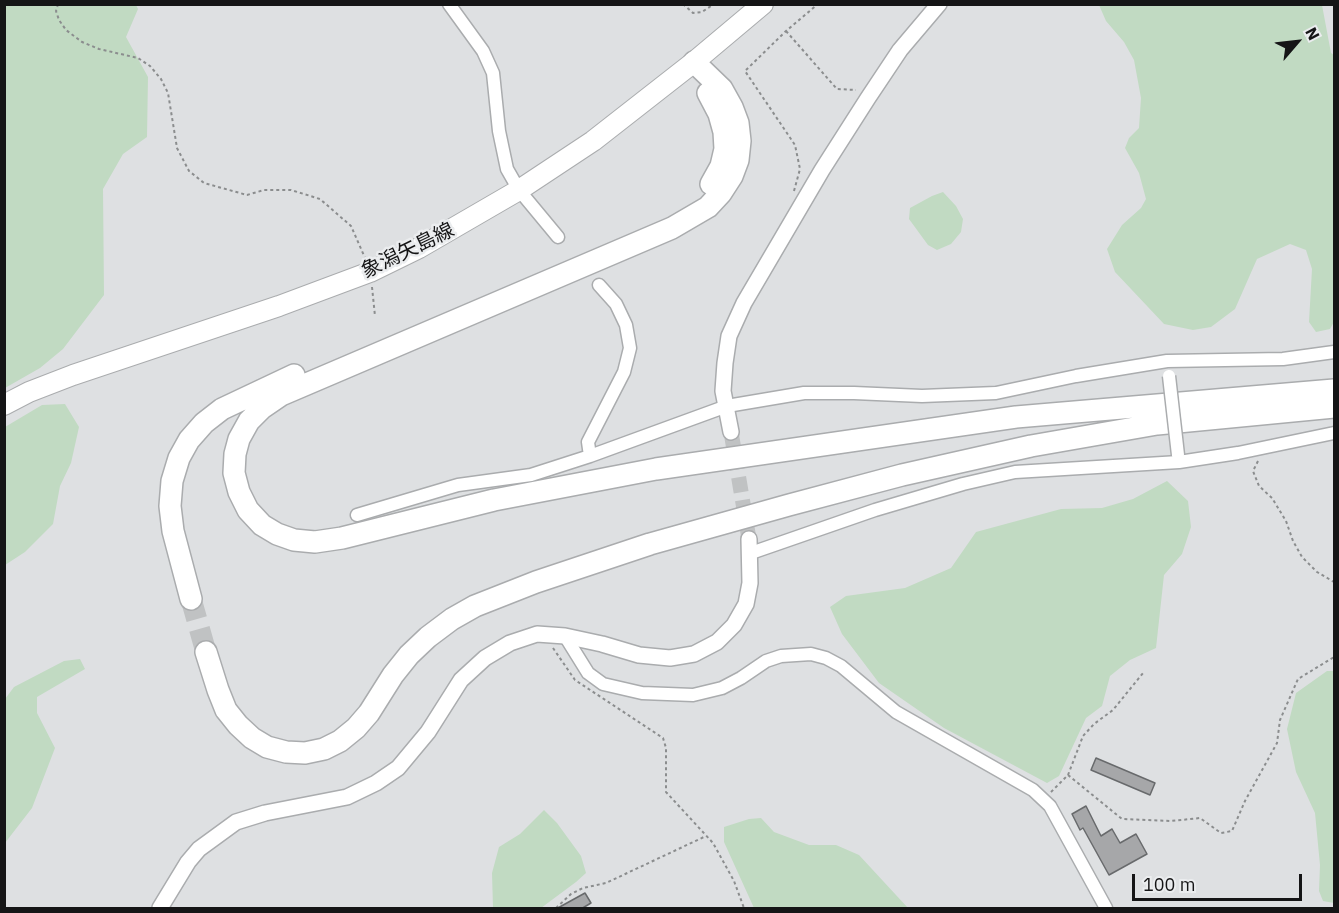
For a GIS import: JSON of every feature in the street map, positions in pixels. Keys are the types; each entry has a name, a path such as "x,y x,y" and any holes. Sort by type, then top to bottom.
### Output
{"highway":[{"path":"694,62 722,89 738,123 740,141 738,160 732,176 708,207 672,228 281,395 262,408 249,421 239,438 234,473 239,492 248,510 262,525 294,540 315,542 342,538 494,500 656,469 1016,417 1157,414 1335,406"},
{"path":"191,599 173,531 171,490 179,458 189,440 204,423 222,409 242,398 667,214 701,195 721,166 725,149 724,132 719,114 694,62"},
{"path":"206,652 226,710 252,738 267,747 286,752 305,753 324,749 340,741 356,728 369,713 393,675 428,637 452,619 500,595 650,544 902,475 1031,446 1157,414 1335,390"}],"main road":[{"name":"象潟矢島線","path":"4,405 29,392 73,375 279,306 370,272 470,220 593,141 694,62 763,4"}],"street":[{"path":"450,4 483,51 494,73 499,131 507,169 519,190 558,237"},
{"path":"731,432 723,391 729,336 744,303 822,170 872,92 900,50 939,4"},
{"path":"590,456 588,442 624,372 630,348 626,325 616,304 599,285"},
{"path":"357,515 458,485 531,475 727,406 804,393 922,396 996,393 1076,376 1167,361 1283,359 1335,352"},
{"path":"1167,361 1178,458"},
{"path":"160,909 188,862 199,849 236,822 265,813 347,797 376,783 398,768 428,732 460,680 485,658 510,643 537,634 565,636 639,655 670,658 694,654 717,642 734,625 746,604 750,583 750,546 963,484 1015,472 1238,453 1335,433"},
{"path":"565,636 588,673 603,684 642,693 693,695 722,688 766,661 782,656 811,654 826,658 841,666 896,712 1033,790 1050,806 1106,909"}],"path":[{"path":"58,4 56,11 59,20 66,30 81,42 99,49 138,58 150,66 168,93 177,147 189,171 204,183 247,195 264,190 291,190 320,199 351,226 370,272 375,316"},
{"path":"683,4 693,14 702,12 714,4"},
{"path":"794,191 800,169 795,145 745,71 786,31 819,4"},
{"path":"786,31 837,89 872,92"},
{"path":"1276,444 1260,458 1253,471 1259,486 1272,498 1286,521 1293,541 1302,556 1317,572 1335,582"},
{"path":"546,635 558,657 575,680 663,738 666,748 666,792 713,843 734,881 744,909"},
{"path":"1068,775 1122,819 1171,821 1200,818 1221,833 1232,831 1245,801 1277,743 1280,720 1298,679 1335,657"},
{"path":"1041,798 1055,790 1068,775 1083,736 1094,724 1113,710 1143,673"},
{"path":"556,909 571,894 583,888 606,883 706,836"}],"green space":[{"path":"5,4 136,5 138,9 126,37 148,77 147,137 123,154 103,189 104,295 63,349 40,368 5,388"},
{"path":"1099,5 1322,5 1331,53 1334,55 1334,322 1330,329 1316,332 1309,322 1312,269 1306,250 1290,244 1257,259 1235,309 1211,327 1193,330 1164,324 1115,272 1107,249 1122,225 1141,208 1146,199 1139,173 1125,148 1129,138 1139,128 1141,98 1134,60 1124,42 1106,21"},
{"path":"943,192 956,206 963,219 961,232 951,244 937,250 928,245 909,219 910,208"},
{"path":"65,404 79,427 71,463 60,486 53,524 25,552 5,565 5,427 42,405"},
{"path":"1167,481 1188,501 1191,527 1182,554 1164,575 1156,648 1130,660 1110,676 1102,706 1086,718 1059,776 1047,783 944,728 879,683 842,634 830,607 846,596 905,588 951,568 976,532 1061,509 1102,508 1133,499"},
{"path":"80,659 85,669 37,697 37,713 55,748 32,808 5,843 5,699 14,687 64,661"},
{"path":"1327,671 1334,671 1334,903 1323,901 1319,891 1320,865 1315,813 1296,772 1287,729 1296,693"},
{"path":"544,810 557,823 581,856 586,873 541,908 493,908 492,873 499,847 520,834"},
{"path":"761,818 774,832 809,845 836,845 859,855 908,908 754,908 724,842 724,827 749,819"}],"building":[{"path":"1096,758 1155,783 1150,795 1091,770"},
{"path":"1086,806 1101,836 1112,829 1120,843 1136,834 1147,854 1109,875 1083,828 1080,830 1072,814"},
{"path":"585,893 591,903 581,909 556,909"}],"tunnel":[{"path":"731,432 749,539"},
{"path":"191,599 206,652"}]}
